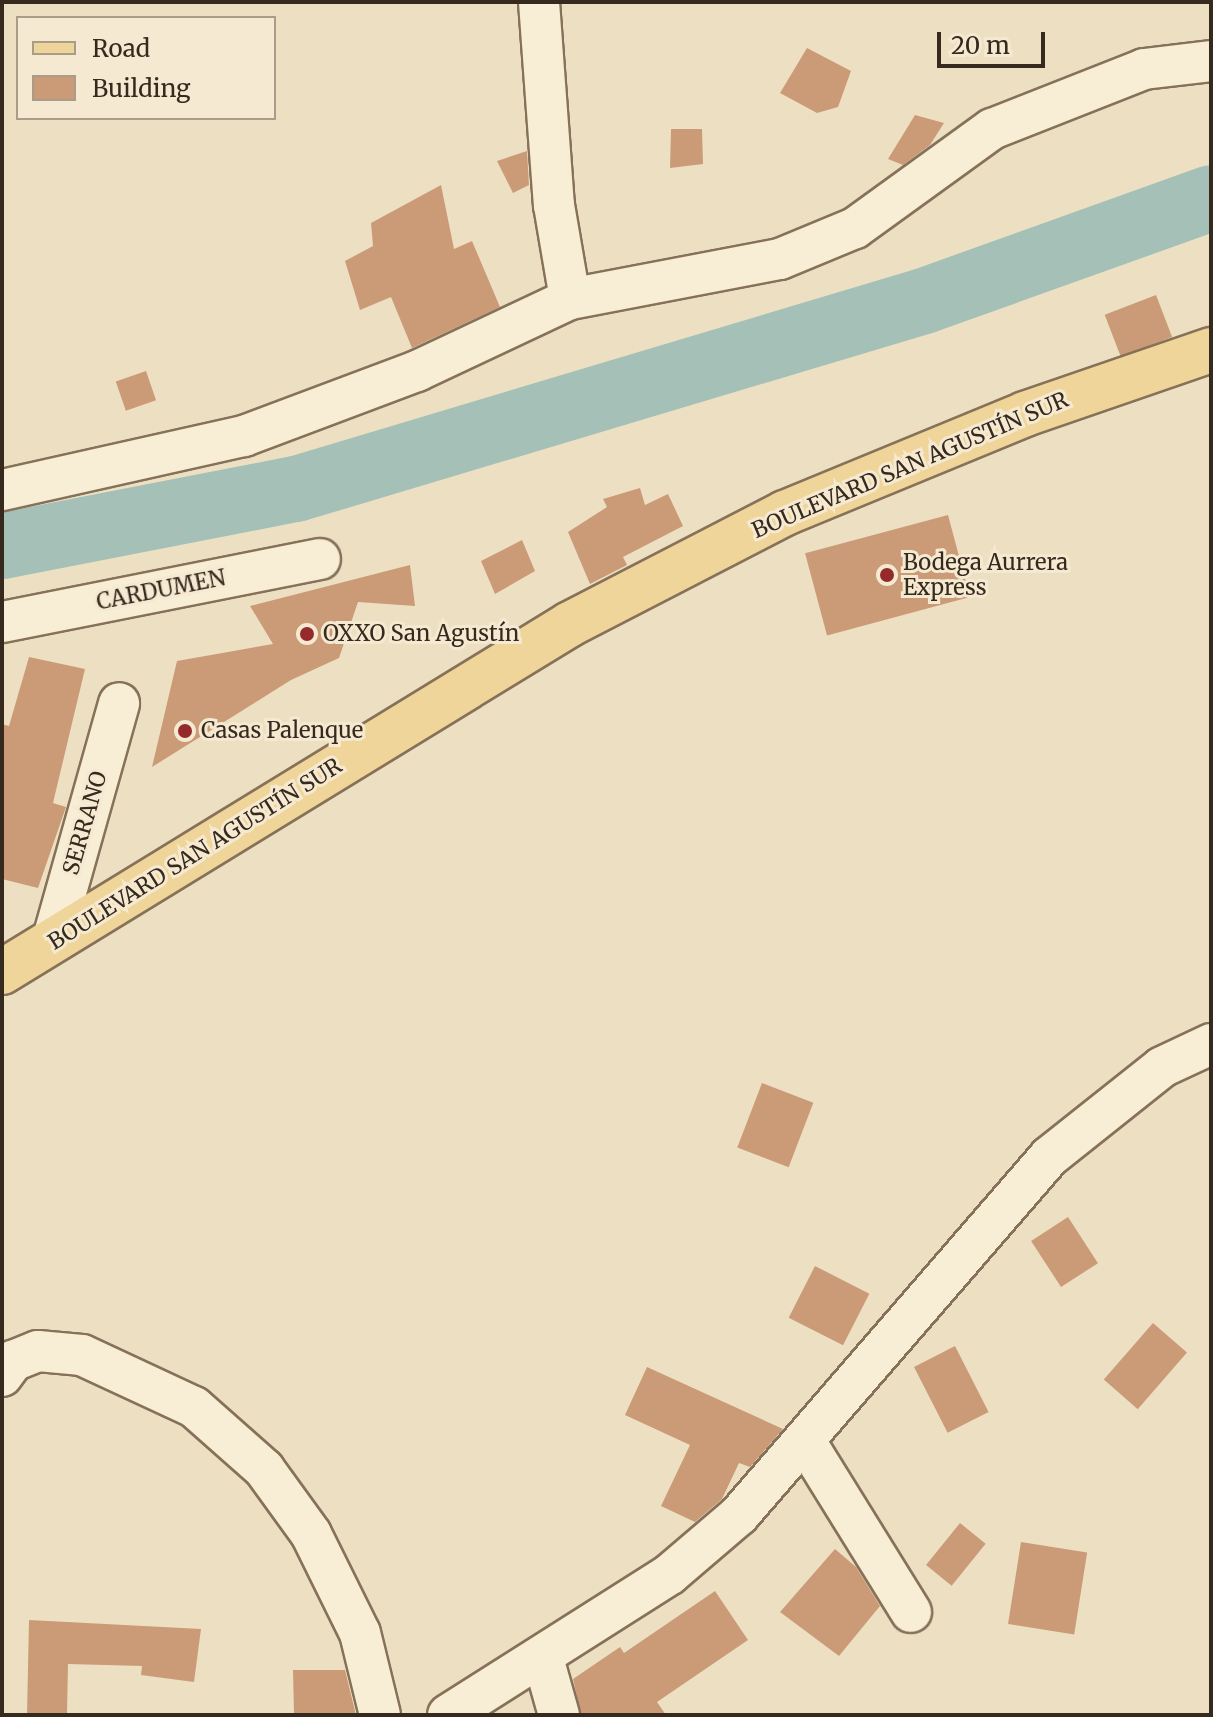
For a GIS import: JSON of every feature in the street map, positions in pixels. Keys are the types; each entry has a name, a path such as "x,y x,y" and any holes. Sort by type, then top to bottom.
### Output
{"main road":[{"name":"BOULEVARD SAN AGUSTÍN SUR","path":"2,972 570,624 785,513 1025,414 1211,350"}],"street":[{"path":"539,2 554,205 570,299"},
{"path":"2,490 244,436 417,371 570,299 780,259 855,228 992,129 1144,69 1211,61"},
{"name":"CARDUMEN","path":"2,622 320,559"},
{"name":"SERRANO","path":"52,942 119,703"},
{"path":"448,1715 543,1658 670,1574 739,1515 805,1441 922,1297 1049,1157 1162,1067 1211,1044"},
{"path":"2,1376 13,1361 38,1351 82,1355 194,1407 264,1469 311,1534 360,1633 380,1715"},
{"path":"805,1441 911,1612"},
{"path":"543,1658 559,1715"}],"building":[{"path":"807,48 851,71 838,107 817,113 780,93"},
{"path":"915,115 944,123 930,145 903,165 888,159"},
{"path":"671,129 702,129 703,164 670,168"},
{"path":"527,151 529,185 513,193 497,161"},
{"path":"441,185 454,249 472,241 500,307 412,348 391,297 360,310 345,261 373,246 371,223"},
{"path":"1156,295 1172,337 1121,357 1105,315"},
{"path":"146,371 156,400 126,411 116,381"},
{"path":"640,488 645,505 668,494 683,526 623,557 627,565 590,584 568,532 607,507 603,499"},
{"name":"Bodega Aurrera Express","path":"948,515 970,597 827,635 805,553"},
{"path":"522,540 535,571 495,594 481,561"},
{"path":"410,565 415,606 358,602 339,658 291,680 152,767 177,661 273,644 250,606"},
{"path":"29,657 85,669 53,803 66,807 38,888 2,879 2,724 9,726"},
{"path":"762,1083 813,1103 789,1167 737,1147"},
{"path":"1068,1217 1098,1263 1061,1287 1031,1241"},
{"path":"815,1266 869,1294 843,1345 789,1318"},
{"path":"1153,1323 1187,1353 1138,1409 1104,1380"},
{"path":"955,1346 989,1412 948,1433 914,1367"},
{"path":"647,1367 783,1429 750,1467 739,1463 722,1499 695,1522 661,1506 690,1445 625,1415"},
{"path":"960,1523 986,1544 952,1586 926,1565"},
{"path":"1021,1542 1087,1552 1074,1634 1008,1624"},
{"path":"835,1549 856,1567 880,1606 839,1656 780,1612"},
{"path":"715,1591 748,1640 657,1702 666,1715 581,1715 573,1679 620,1647 624,1653"},
{"path":"29,1620 201,1629 194,1682 141,1675 142,1666 68,1664 67,1715 27,1715"},
{"path":"293,1670 345,1670 356,1715 294,1715"}],"waterway":[{"path":"2,546 296,489 924,301 1211,198"}],"place":[{"name":"Bodega Aurrera Express","path":"887,575"},
{"name":"OXXO San Agustín","path":"307,634"},
{"name":"Casas Palenque","path":"185,731"}]}
